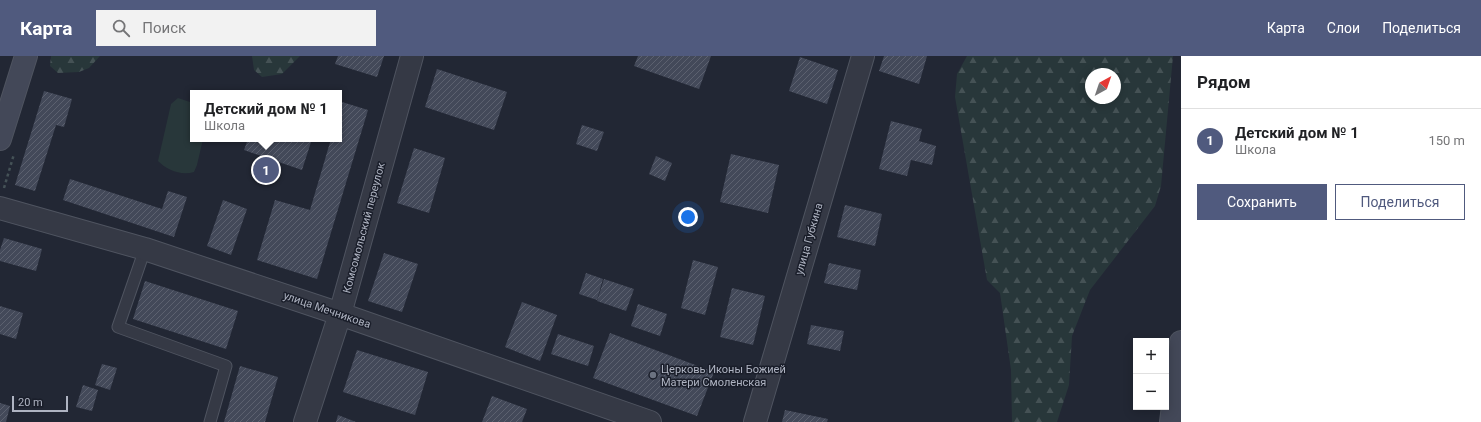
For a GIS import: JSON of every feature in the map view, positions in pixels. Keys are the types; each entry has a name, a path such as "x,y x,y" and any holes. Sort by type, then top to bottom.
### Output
{"street":[{"path":"0,139 26,56"},
{"name":"Комсомольский переулок","path":"305,422 340,314 412,56"},
{"name":"улица Губкина","path":"755,422 863,56"},
{"name":"улица Мечникова","path":"0,208 145,249 340,314 650,422"},
{"path":"1170,422 1181,342"}],"lane":[{"path":"145,249 118,327 226,366 210,422"}],"green space":[{"path":"51,56 100,56 89,68 79,72 58,73 50,66"},
{"path":"252,56 300,56 282,74 262,77 254,70"},
{"path":"967,56 1173,56 1161,186 1155,206 1090,290 1072,336 1069,385 1057,422 1012,422 1011,370 1000,293 987,280 955,97 957,74"},
{"path":"178,98 190,102 190,142 202,142 194,172 179,173 166,167 158,161 171,104"}],"building":[{"path":"338,56 384,56 377,77 335,64"},
{"path":"638,56 711,56 699,89 634,66"},
{"path":"884,56 927,56 919,84 879,71"},
{"path":"800,57 838,70 827,104 789,91"},
{"path":"437,69 507,92 494,130 425,107"},
{"path":"44,91 72,99 64,127 56,125 35,191 15,185"},
{"path":"342,102 368,110 317,279 257,260 275,200 310,210 330,142 342,142"},
{"path":"891,121 922,129 919,141 936,146 932,165 911,160 907,176 879,169"},
{"path":"582,125 604,132 597,151 576,144"},
{"path":"247,142 311,142 302,170 244,150"},
{"path":"414,148 445,158 429,213 397,203"},
{"path":"731,154 779,165 768,213 720,202"},
{"path":"656,156 672,163 665,181 649,174"},
{"path":"70,179 162,209 168,191 187,197 174,237 63,200"},
{"path":"223,200 247,209 231,255 207,246"},
{"path":"845,205 882,214 875,246 837,237"},
{"path":"4,238 42,249 36,271 0,261 0,250"},
{"path":"384,253 418,264 402,312 368,301"},
{"path":"693,260 718,267 705,315 681,308"},
{"path":"829,263 861,270 857,290 824,283"},
{"path":"586,273 603,279 597,300 579,294"},
{"path":"604,279 634,289 626,311 597,301"},
{"path":"145,281 238,311 226,349 133,319"},
{"path":"732,288 765,296 753,345 720,337"},
{"path":"522,302 557,315 540,361 505,347"},
{"path":"638,304 667,314 660,336 631,326"},
{"path":"0,306 23,313 16,339 0,334"},
{"path":"811,325 844,331 840,351 807,344"},
{"name":"Церковь Иконы Божией Матери Смоленская","path":"610,333 714,372 697,416 593,378"},
{"path":"558,334 594,346 588,366 551,354"},
{"path":"357,350 428,372 415,415 343,392"},
{"path":"102,364 117,368 110,390 95,385"},
{"path":"240,366 278,377 265,422 224,422"},
{"path":"83,385 98,390 92,411 76,407"},
{"path":"492,396 527,409 522,422 482,422"},
{"path":"0,403 10,406 6,422 0,422"},
{"path":"785,410 828,419 827,422 782,422"},
{"path":"338,415 356,422 336,422"}],"place":[{"name":"Детский дом № 1","path":"266,170"},
{"name":"Церковь Иконы Божией Матери Смоленская","path":"653,375"}]}
